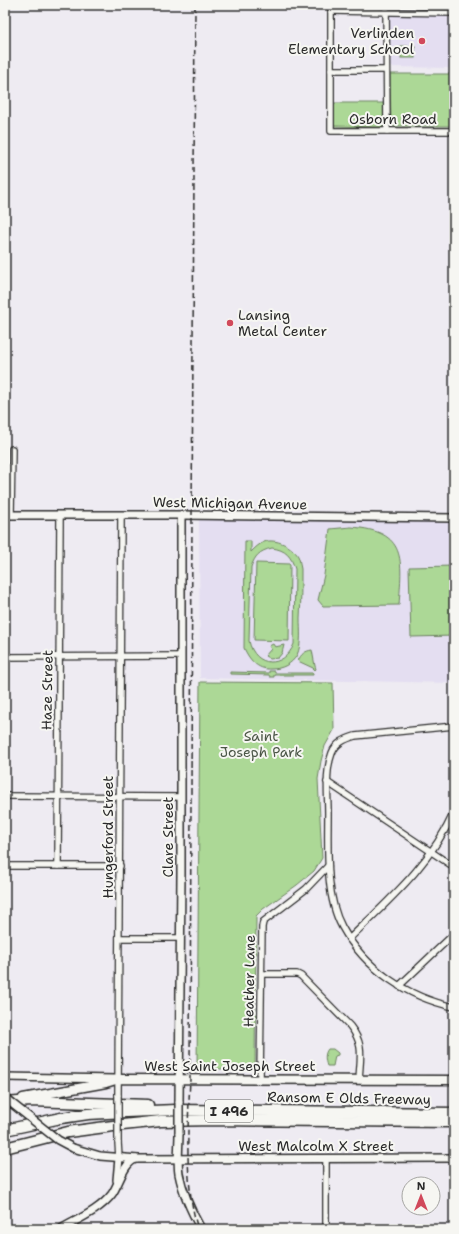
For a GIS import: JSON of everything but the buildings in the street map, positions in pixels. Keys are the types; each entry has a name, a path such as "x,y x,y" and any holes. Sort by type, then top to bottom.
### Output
{"highway":[{"path":"5,1102 43,1101 284,1111"},
{"name":"Ransom E Olds Freeway","path":"5,1130 61,1118 109,1112 176,1110 454,1113"},
{"name":"Ransom E Olds Freeway","path":"103,1127 143,1122 193,1121 454,1122"},
{"path":"5,1154 35,1144 103,1127"},
{"name":"I 496","path":"5,1148 55,1134 103,1127"}],"main road":[{"name":"West Saint Joseph Street","path":"119,1079 454,1080"},
{"path":"5,1102 106,1083 119,1079"}],"street":[{"path":"386,5 387,131"},
{"path":"386,70 331,70 331,8 386,12 454,12"},
{"name":"Osborn Road","path":"331,70 331,131 454,132"},
{"path":"8,515 12,449"},
{"name":"West Michigan Avenue","path":"8,515 454,518"},
{"name":"Haze Street","path":"58,866 60,515"},
{"name":"Hungerford Street","path":"118,1158 121,515"},
{"name":"Clare Street","path":"181,515 179,1159 180,1175 185,1197 200,1229"},
{"path":"5,656 181,656"},
{"path":"454,726 355,736 343,740 332,752 327,782 328,866 331,890 337,915 349,939 371,964 399,986 426,998 454,1007"},
{"path":"327,782 454,867"},
{"path":"5,796 181,797"},
{"path":"349,939 414,875 432,852 454,812"},
{"path":"5,866 120,866"},
{"name":"Heather Lane","path":"260,1080 263,922 306,889 328,866"},
{"path":"399,986 454,934"},
{"path":"119,938 180,938"},
{"path":"262,974 297,974 301,976 350,1026 360,1042 359,1080"},
{"name":"West Saint Joseph Street","path":"5,1077 119,1079"},
{"name":"West Malcolm X Street","path":"5,1098 58,1140 73,1148 94,1155 138,1159 454,1158"},
{"path":"115,1188 118,1176 118,1158"},
{"path":"326,1158 326,1229"},
{"path":"61,1229 102,1205 111,1195 129,1163 138,1159"}],"shaded area":[{"path":"428,5 454,5 454,9 428,10"},
{"name":"Verlinden Elementary School","path":"389,15 454,16 454,68 389,67"},
{"path":"199,518 454,522 454,683 200,678"}],"green space":[{"path":"401,46 415,46 415,58 401,58"},
{"path":"390,74 454,74 454,126 391,126"},
{"path":"334,103 384,103 384,127 334,126"},
{"path":"351,527 370,530 383,535 392,542 398,551 401,574 399,605 323,606 318,600 324,575 330,529"},
{"path":"245,541 251,541 251,552 264,542 278,542 292,549 300,561 301,587 299,651 292,661 283,667 266,669 254,663 244,648","holes":["272,548 281,550 287,554 290,557 295,569 294,644 284,658 270,662 257,656 252,650 249,641 251,567 254,560 261,552"]},
{"path":"256,563 290,564 289,641 254,640"},
{"path":"453,566 454,636 411,637 409,567"},
{"path":"273,644 275,647 284,645 282,653 278,658 270,659 265,656 271,649 269,646"},
{"path":"312,650 315,670 298,661 300,656 307,651"},
{"path":"269,671 274,671 275,673 313,673 313,675 274,675 274,677 270,677 269,675 230,674 230,672 269,673"},
{"name":"Saint Joseph Park","path":"200,682 333,683 334,730 325,746 318,779 322,858 314,871 263,909 256,916 255,1069 197,1069"},
{"path":"328,1049 333,1049 338,1053 338,1055 335,1056 333,1066 327,1066 326,1064 325,1055"}],"railway":[{"path":"195,5 190,1079 188,1155 191,1194 198,1229"}],"place":[{"name":"Verlinden Elementary School","path":"422,41"},
{"name":"Lansing Metal Center","path":"230,323"}]}
